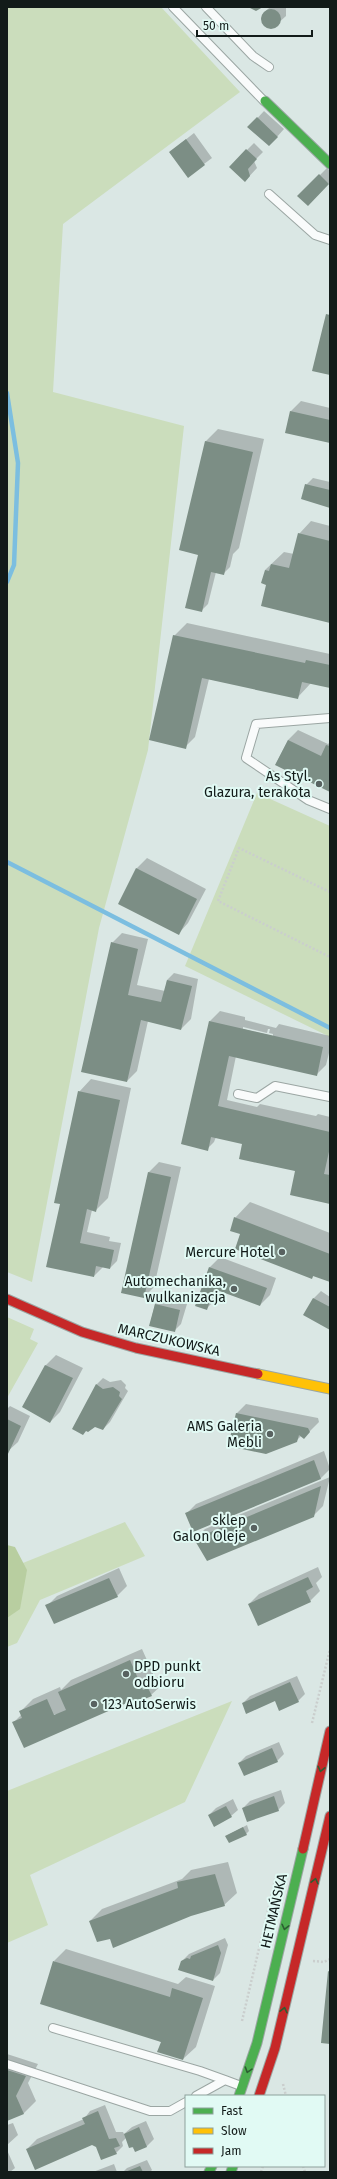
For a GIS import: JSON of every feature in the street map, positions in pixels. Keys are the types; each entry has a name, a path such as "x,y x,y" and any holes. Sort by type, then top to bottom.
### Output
{"main road":[{"path":"265,101 330,164"},
{"name":"MARCZUKOWSKA","path":"7,1299 82,1332 136,1348 330,1389"},
{"name":"HETMAŃSKA","path":"239,2095 256,2043 330,1731"},
{"path":"259,2095 275,2048 330,1816"},
{"path":"256,2043 275,2048"}],"lane":[{"path":"173,7 265,101"},
{"path":"206,7 252,56 269,67"},
{"path":"269,194 315,235 330,240"},
{"path":"330,718 256,724 246,758 308,800 330,809"},
{"path":"238,1094 257,1098 275,1086 330,1096"},
{"path":"53,2028 200,2071 243,2086"},
{"path":"7,2064 150,2111 170,2111 185,2103"},
{"path":"198,2095 225,2080"}],"path":[{"path":"330,892 239,848 218,901 330,957"},
{"path":"311,1728 330,1649"},
{"path":"241,2023 277,1871"},
{"path":"312,1960 324,1962 330,1959"},
{"path":"283,2084 286,2095"}],"green space":[{"path":"7,7 161,7 240,92 63,224 53,392 184,426 148,750 99,928 32,1282 7,1272"},
{"path":"257,793 330,826 330,1037 185,966"},
{"path":"7,1317 34,1329 30,1339 38,1343 7,1398"},
{"path":"125,1522 145,1556 40,1600 17,1643 7,1647 7,1548 13,1567"},
{"path":"7,1545 15,1547 27,1570 20,1609 7,1618"},
{"path":"232,1701 185,1802 30,1875 48,1925 7,1943 7,1791"}],"building":[{"path":"248,7 263,7 256,11"},
{"path":"271,9 278,12 281,19 278,26 271,29 264,26 261,19 264,12"},
{"path":"257,117 278,137 269,146 247,127"},
{"path":"186,139 205,165 188,178 169,152"},
{"path":"246,149 257,159 248,169 250,176 245,182 229,167"},
{"path":"319,174 329,184 308,206 297,196"},
{"path":"326,314 330,315 330,375 312,371"},
{"path":"290,411 330,420 330,443 285,433"},
{"path":"205,441 253,452 224,575 211,572 202,612 185,608 198,555 179,550"},
{"path":"305,484 330,490 330,508 301,499"},
{"path":"298,533 330,541 330,623 261,606 266,585 261,583 265,570 269,571 271,564 289,568"},
{"path":"173,635 305,663 306,660 330,665 330,688 302,682 298,699 202,678 186,749 149,740"},
{"path":"288,740 321,756 326,745 330,746 330,792 275,765"},
{"path":"136,868 197,899 179,935 118,904"},
{"path":"111,942 138,949 128,995 161,1002 167,980 192,986 181,1030 141,1020 127,1082 81,1072"},
{"path":"209,1021 323,1047 317,1076 229,1056 218,1106 330,1132 330,1147 324,1174 330,1175 330,1204 290,1195 295,1171 239,1159 242,1144 211,1137 208,1151 181,1144"},
{"path":"78,1091 120,1100 96,1212 87,1209 80,1243 114,1250 110,1269 96,1266 94,1277 46,1267 60,1204 54,1203"},
{"path":"148,1172 171,1177 144,1298 121,1293"},
{"name":"Mercure Hotel","path":"234,1217 330,1254 330,1282 313,1276 312,1279 235,1249 240,1234 230,1231"},
{"name":"Automechanika, wulkanizacja","path":"209,1267 267,1288 260,1306 214,1289 207,1310 195,1306"},
{"path":"313,1298 330,1307 330,1330 303,1315"},
{"path":"155,1304 180,1310 175,1332 149,1326"},
{"path":"45,1365 73,1378 50,1423 22,1407"},
{"path":"96,1384 103,1389 113,1387 120,1392 119,1396 122,1399 103,1430 95,1427 88,1432 86,1431 83,1435 72,1429"},
{"name":"AMS Galeria Mebli","path":"236,1413 308,1428 310,1432 304,1439 299,1435 297,1442 266,1454 228,1446"},
{"path":"7,1419 21,1426 7,1456"},
{"path":"314,1460 321,1479 193,1532 185,1513"},
{"name":"sklep Galon Oleje","path":"321,1486 314,1517 207,1561 194,1539"},
{"path":"308,1577 313,1587 306,1591 311,1602 258,1626 248,1604"},
{"path":"109,1578 118,1597 54,1624 45,1605"},
{"name":"123 AutoSerwis","path":"130,1660 143,1690 148,1688 152,1696 130,1705 129,1702 24,1748 12,1722 22,1718 19,1711 47,1699 54,1715 66,1710 58,1692"},
{"path":"290,1682 299,1702 279,1711 275,1701 246,1714 242,1703"},
{"path":"272,1748 278,1762 244,1776 238,1763"},
{"path":"274,1796 279,1811 247,1822 242,1808"},
{"path":"226,1806 232,1817 214,1827 208,1815"},
{"path":"243,1827 247,1835 229,1843 225,1836"},
{"path":"215,1874 225,1906 191,1916 113,1948 110,1939 97,1942 89,1921 178,1888 177,1882"},
{"path":"218,1945 221,1953 213,1981 178,1970 181,1961 187,1958 190,1959 191,1956"},
{"path":"53,1961 170,1997 172,1988 203,1998 183,2060 157,2052 161,2042 40,2004"},
{"path":"328,1971 330,1972 330,2044 321,2043"},
{"path":"7,2070 26,2076 16,2096 24,2114 7,2121"},
{"path":"98,2111 109,2139 116,2138 120,2146 114,2148 117,2154 101,2160 96,2147 92,2145 35,2170 26,2149 85,2124 82,2118"},
{"path":"139,2127 147,2147 135,2152 133,2147 129,2148 124,2134"},
{"path":"140,2166 143,2172 125,2172"}],"waterway":[{"path":"7,393 18,463 14,565 7,582"},
{"path":"7,862 330,1028"}],"traffic: fast":[{"path":"265,101 330,164"},
{"path":"239,2095 257,2043 303,1849"},
{"path":"209,2172 212,2167"},
{"path":"231,2172 233,2167"}],"traffic: slow":[{"path":"258,1374 330,1389"}],"traffic: jam":[{"path":"7,1299 82,1332 136,1348 258,1374"},
{"path":"303,1849 330,1731"},
{"path":"259,2095 275,2048 330,1816"}],"place":[{"name":"As Styl. Glazura, terakota","path":"319,784"},
{"name":"Mercure Hotel","path":"282,1252"},
{"name":"Automechanika, wulkanizacja","path":"234,1289"},
{"name":"AMS Galeria Mebli","path":"270,1434"},
{"name":"sklep Galon Oleje","path":"254,1528"},
{"name":"DPD punkt odbioru","path":"126,1674"},
{"name":"123 AutoSerwis","path":"94,1704"}]}
